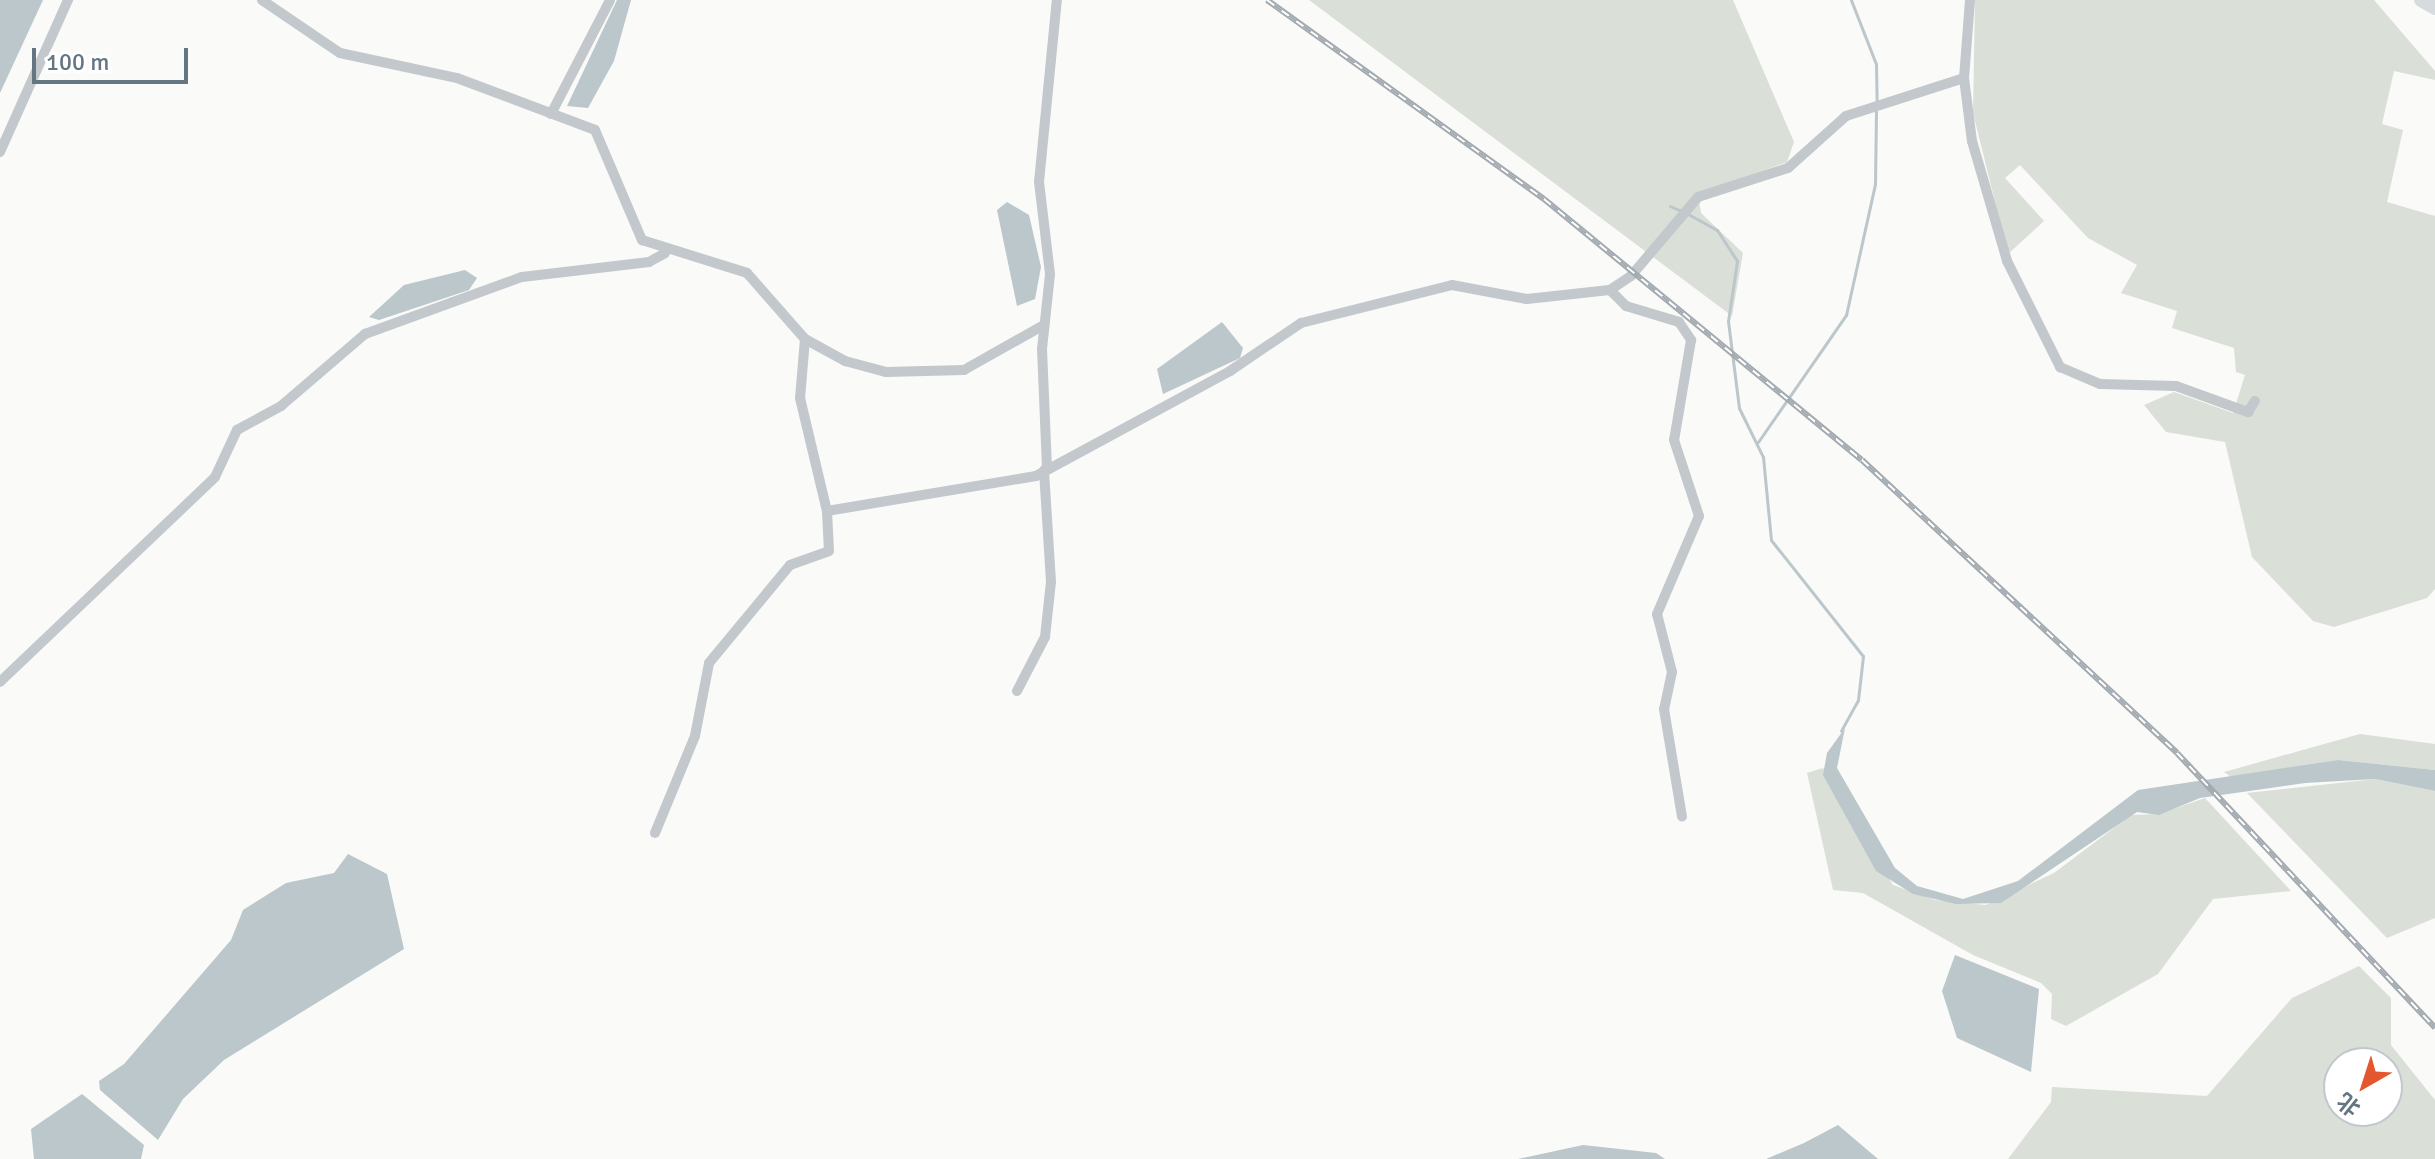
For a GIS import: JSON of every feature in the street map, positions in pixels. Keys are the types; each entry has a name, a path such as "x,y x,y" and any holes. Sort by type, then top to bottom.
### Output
{"street":[{"path":"0,152 68,0"},
{"path":"262,0 340,53 445,75 551,114 601,137 639,237 665,253 720,261 747,273 805,339 864,369 913,373 972,367 1044,325"},
{"path":"551,114 610,0"},
{"path":"1017,691 1045,637 1051,582 1044,325 1051,282 1040,138 1057,0"},
{"path":"1970,0 1964,78 1972,141 2007,261 2060,367 2100,384 2176,386 2248,412 2255,401"},
{"path":"2421,0 2435,8"},
{"path":"827,511 1046,469 1230,371 1301,323 1452,285 1527,299 1610,290 1631,276 1698,197 1788,168 1846,116 1964,78"},
{"path":"0,682 215,477 237,430 281,406 365,334 522,277 649,262 665,253"},
{"path":"1610,290 1626,306 1679,322 1691,340 1674,440 1699,516 1657,614 1672,672 1664,709 1682,817"},
{"path":"655,833 695,736 709,663 790,565 829,551 827,511 800,401 805,339"}],"shaded area":[{"path":"0,0 43,0 0,93"},
{"path":"617,0 631,0 614,61 588,108 567,106"},
{"path":"1309,0 1733,0 1794,142 1787,162 1698,194 1701,213 1743,253 1732,316"},
{"path":"1975,0 2374,0 2435,71 2435,80 2394,71 2382,124 2403,130 2387,202 2435,216 2435,589 2427,598 2334,627 2313,621 2252,557 2225,442 2166,432 2144,405 2174,392 2233,413 2245,375 2236,372 2234,348 2172,328 2177,311 2121,293 2137,265 2088,238 2020,165 2005,178 2044,221 2008,254 1973,113"},
{"path":"1007,202 1029,215 1041,267 1035,299 1017,306 997,210"},
{"path":"465,270 477,278 469,290 379,320 369,317 404,285"},
{"path":"1222,322 1243,348 1240,358 1163,394 1157,369"},
{"path":"1845,728 1837,768 1895,868 1917,886 1963,899 2018,881 2138,790 2338,760 2435,770 2435,791 2375,779 2305,783 2200,798 2159,815 2137,812 2001,903 1956,904 1913,894 1876,871 1823,775 1827,753"},
{"path":"2360,734 2435,744 2435,770 2338,760 2231,777 2224,772"},
{"path":"1823,768 1893,885 1935,900 1986,905 2054,873 2131,815 2159,814 2205,798 2291,891 2213,899 2158,974 2066,1026 2051,1019 2052,994 2041,983 1973,955 1863,893 1833,890 1807,773"},
{"path":"2375,779 2435,791 2435,918 2387,938 2247,793"},
{"path":"348,854 387,874 404,949 224,1060 183,1099 158,1140 100,1090 99,1081 124,1064 231,940 243,910 286,883 334,873"},
{"path":"1955,955 2039,989 2031,1072 1957,1038 1942,991"},
{"path":"2359,966 2391,998 2393,1047 2323,1047 2323,1127 2403,1127 2403,1060 2435,1100 2435,1159 2008,1159 2051,1102 2052,1087 2207,1096 2292,998"},
{"path":"82,1094 144,1145 141,1159 34,1159 31,1129"},
{"path":"1838,1125 1878,1159 1766,1159 1804,1143"},
{"path":"1583,1145 1656,1153 1665,1159 1518,1159"}],"waterway":[{"path":"1851,0 1876,64 1877,103"},
{"path":"1758,442 1846,315 1875,184 1876,111"},
{"path":"1670,206 1681,211"},
{"path":"1688,214 1717,230 1737,261 1728,321 1739,408 1763,457 1771,540 1863,656 1858,700 1841,731"}],"railway":[{"path":"1267,0 1544,199 1862,460 2177,753 2435,1028"}]}
